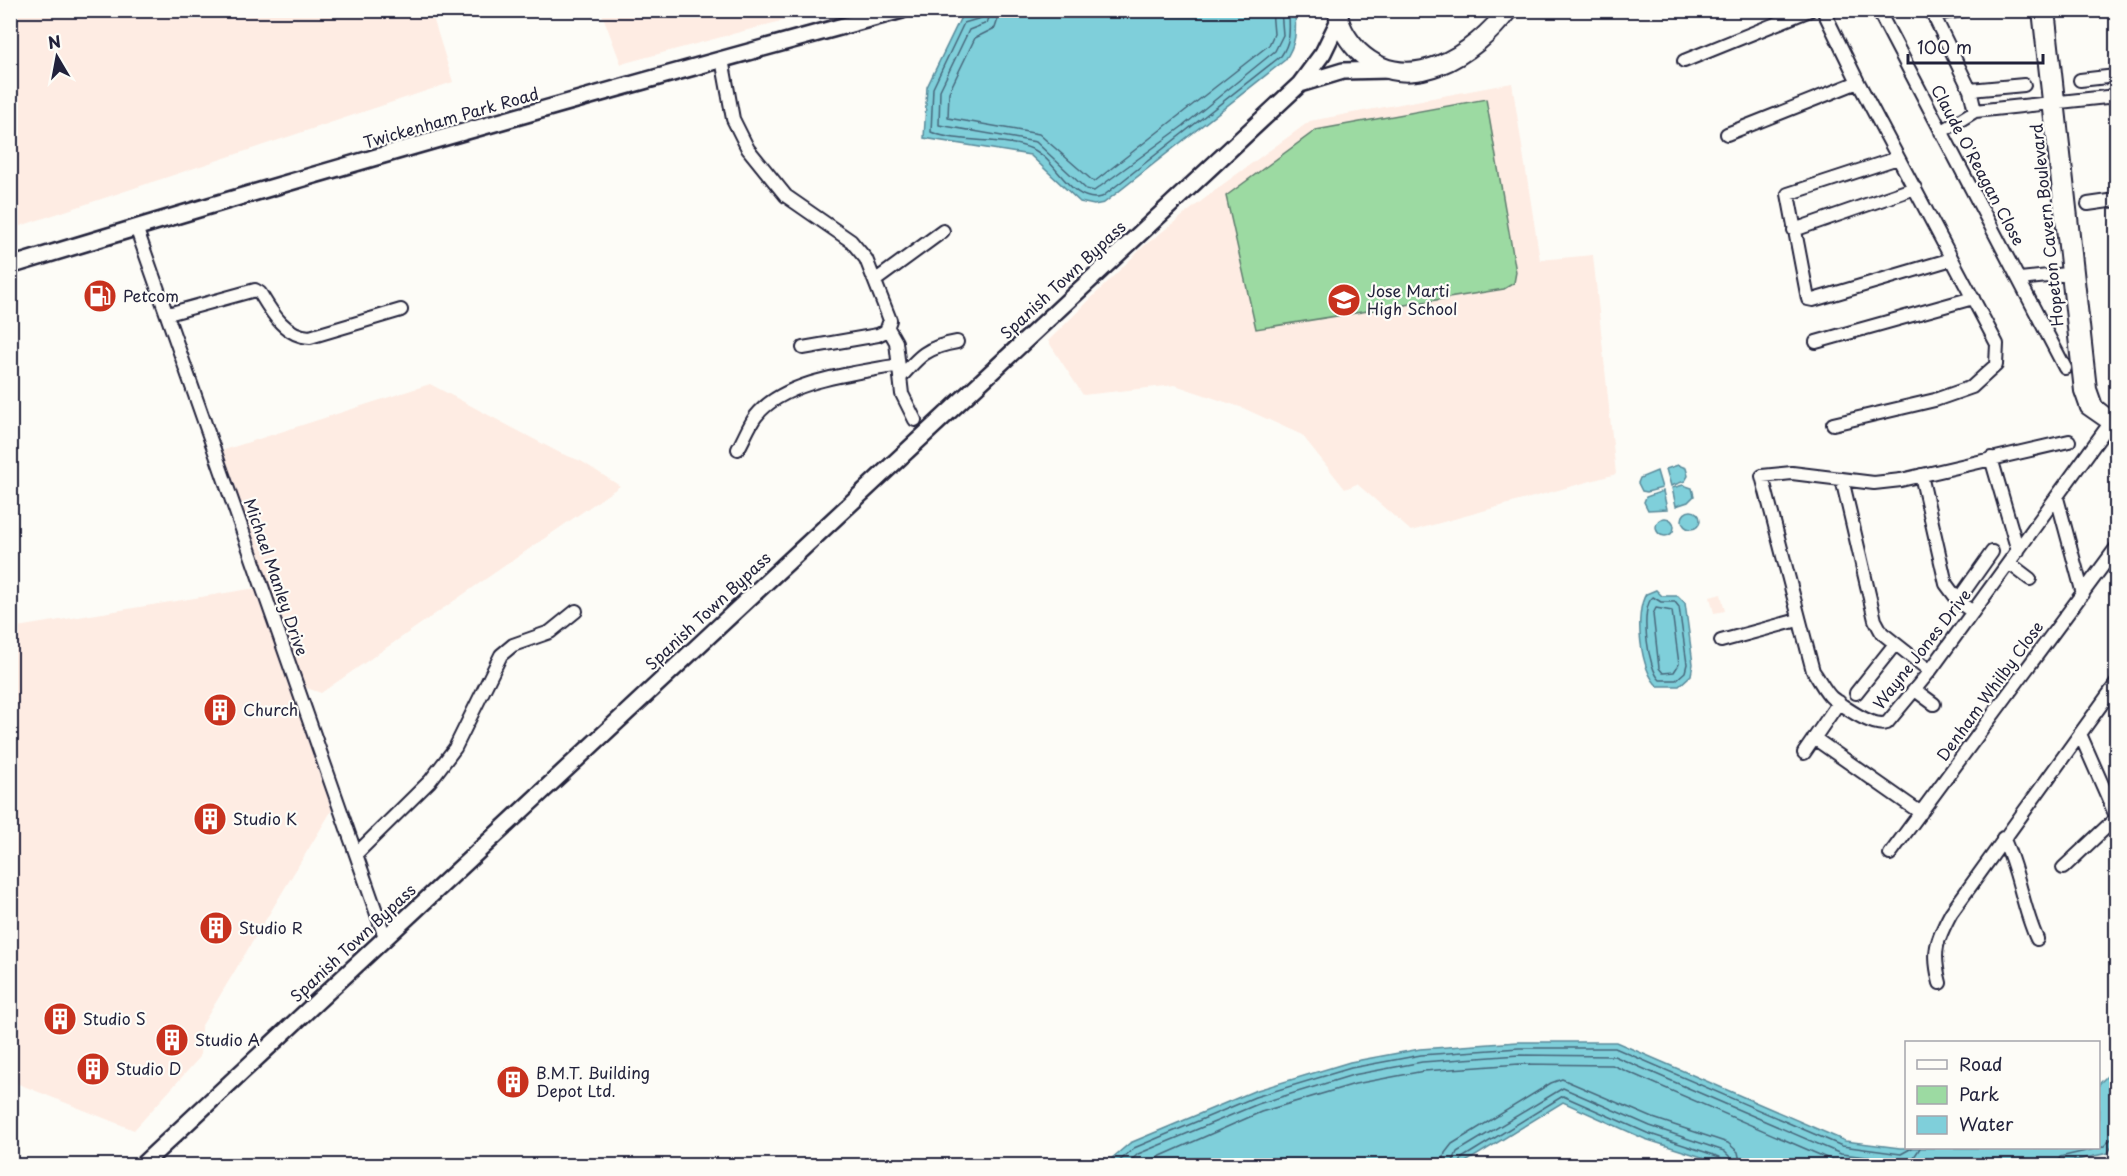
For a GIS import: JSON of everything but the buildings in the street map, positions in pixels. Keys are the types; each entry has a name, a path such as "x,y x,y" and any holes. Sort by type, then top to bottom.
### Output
{"highway":[{"path":"1337,14 1345,34 1361,54 1381,66 1396,70 1432,67 1455,59 1481,42 1508,10"}],"main road":[{"name":"Twickenham Park Road","path":"10,266 136,227 722,59 902,10"},
{"name":"Spanish Town Bypass","path":"141,1166 1300,84 1323,53 1337,14"},
{"name":"Spanish Town Bypass","path":"1300,84 1343,71 1396,70"}],"street":[{"path":"1684,61 1810,10"},
{"path":"1823,10 1858,82 1997,344 1996,365 1972,387 1935,400 1833,424"},
{"name":"Claude O'Reagan Close","path":"1878,10 2065,368"},
{"path":"1964,10 1932,12 1970,90 1975,111"},
{"name":"Hopeton Cavern Boulevard","path":"2039,10 2054,103"},
{"name":"Hopeton Cavern Boulevard","path":"2048,10 2054,103 2073,274 2083,398 2088,408 2114,419"},
{"path":"722,59 733,120 748,149 786,196 851,242 866,259 890,320 888,328 878,335 803,348"},
{"path":"2080,80 2116,76"},
{"path":"1727,134 1858,82"},
{"path":"1970,90 2024,85"},
{"path":"1941,132 1975,111 2116,96"},
{"path":"1899,158 1788,194 1807,295 1813,300 1952,259"},
{"path":"1794,230 1915,188"},
{"path":"2088,204 2116,200"},
{"name":"Michael Manley Drive","path":"136,227 385,938"},
{"path":"876,280 944,231"},
{"path":"2020,279 2073,274"},
{"path":"168,314 255,290 260,293 283,326 302,336 310,337 401,310"},
{"path":"1816,342 1973,298"},
{"path":"888,328 896,342 902,394 915,420"},
{"path":"900,378 917,358 934,345 957,342"},
{"path":"738,449 756,416 773,400 820,380 899,365"},
{"name":"Wayne Jones Drive","path":"1842,479 1792,473 1762,476 1813,671 1831,697 1867,719 1884,724 1930,671 2114,419"},
{"path":"1930,671 1882,633 1875,620 1842,479 1874,483 1921,475 2069,441"},
{"path":"1991,458 2018,551"},
{"path":"1921,475 1946,584 1958,600 1974,612"},
{"path":"2057,498 2083,594"},
{"name":"Denham Whilby Close","path":"1890,854 2116,548"},
{"path":"1958,600 1992,552"},
{"path":"2009,563 2030,579"},
{"path":"356,854 430,781 455,748 501,655 513,645 549,632 576,611"},
{"path":"1721,642 1798,620"},
{"path":"1856,693 1894,644"},
{"path":"1940,983 1934,960 1943,928 2003,838 2116,684"},
{"path":"1915,690 1934,704"},
{"path":"1804,753 1839,702"},
{"path":"2064,868 2116,817 2080,734"},
{"path":"1814,738 1921,813"},
{"path":"2003,838 2037,939"}],"shaded area":[{"path":"601,10 818,11 621,64"},
{"path":"10,11 431,11 453,82 11,229"},
{"name":"Jose Marti High School","path":"1512,83 1540,260 1593,255 1616,474 1411,531 1357,484 1345,489 1302,435 1243,408 1175,385 1083,395 1048,341 1144,246 1222,185 1310,121"},
{"path":"430,384 560,453 581,461 620,486 321,693 298,685 218,452"},
{"path":"256,588 332,810 201,1027 200,1057 134,1130 11,1081 11,628"},
{"path":"1721,594 1725,611 1714,613 1710,597"}],"green space":[{"path":"1486,99 1516,272 1514,283 1504,289 1256,329 1226,196 1316,130"}],"water":[{"path":"992,10 1295,11 1295,31 1292,48 1285,60 1104,203 1094,205 1080,202 1030,155 924,138 927,87 961,17"},
{"path":"1678,465 1686,468 1688,476 1685,481 1671,486 1666,469"},
{"path":"1657,471 1662,488 1642,491 1638,483 1640,478"},
{"path":"1683,485 1692,488 1694,496 1688,502 1676,506 1672,488"},
{"path":"1663,491 1667,509 1648,510 1644,502 1646,497"},
{"path":"1691,511 1697,514 1700,520 1697,526 1691,529 1685,526 1682,520 1685,514"},
{"path":"1665,518 1671,521 1674,527 1671,533 1665,536 1659,533 1656,527 1659,521"},
{"path":"1656,590 1662,596 1678,596 1685,603 1693,664 1691,675 1679,686 1658,686 1652,679 1643,656 1640,628 1642,603 1646,594"},
{"path":"1518,1042 1616,1042 1845,1141 1905,1149 2100,1149 2100,1083 2116,1067 2116,1140 2108,1153 2050,1166 1727,1165 1645,1139 1563,1102 1461,1165 1104,1165 1130,1143 1254,1091 1350,1062 1420,1049"}],"place":[{"name":"Petcom","path":"100,296"},
{"name":"Jose Marti High School","path":"1344,300"},
{"name":"Church","path":"220,710"},
{"name":"Studio K","path":"210,819"},
{"name":"Studio R","path":"216,928"},
{"name":"Studio S","path":"60,1019"},
{"name":"Studio A","path":"172,1040"},
{"name":"Studio D","path":"93,1069"},
{"name":"B.M.T. Building Depot Ltd.","path":"513,1082"}]}
